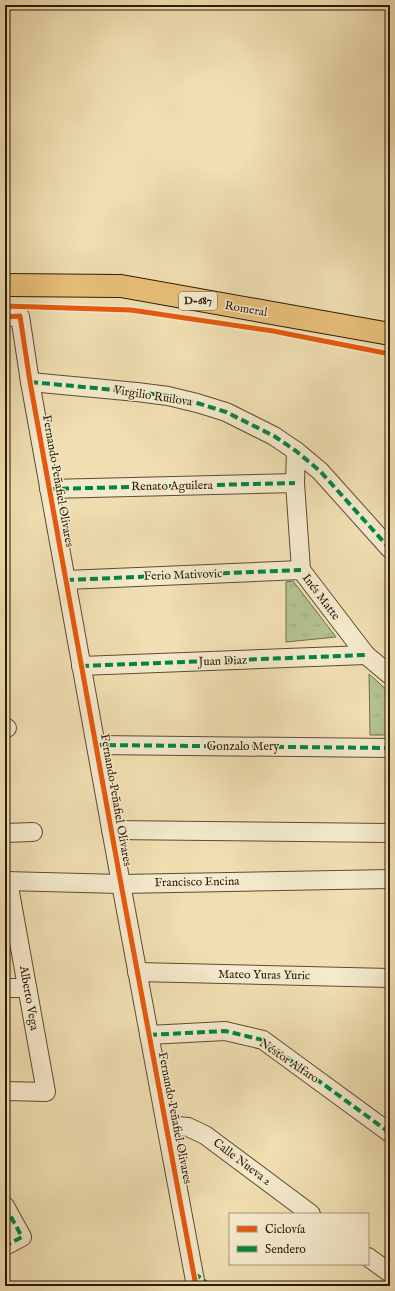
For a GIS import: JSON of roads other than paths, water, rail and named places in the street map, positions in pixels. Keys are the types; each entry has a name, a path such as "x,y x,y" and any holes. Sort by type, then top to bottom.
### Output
{"highway":[{"name":"Romeral","path":"5,284 121,286 390,334"}],"street":[{"name":"Fernando Peñafiel Olivares","path":"12,317 30,382 137,972 195,1280"},
{"name":"Virgilio Ruilova","path":"30,382 168,396 226,412 274,436 296,451 320,471 390,549"},
{"name":"Inés Matte","path":"296,451 295,483 301,570 366,655 390,675"},
{"name":"Renato Aguilera","path":"49,489 295,483"},
{"name":"Ferio Mativovic","path":"66,580 301,570"},
{"name":"Juan Diaz","path":"81,666 366,655"},
{"name":"Gonzalo Mery","path":"96,745 390,748"},
{"path":"111,830 390,833"},
{"path":"5,833 33,832"},
{"name":"Francisco Encina","path":"6,881 121,884 390,879"},
{"name":"Alberto Vega","path":"5,1091 46,1092 6,881"},
{"name":"Mateo Yuras Yuric","path":"137,972 390,978"},
{"path":"5,988 27,988"},
{"name":"Néstor Alfaro","path":"149,1035 225,1031 263,1040 390,1133"},
{"name":"Calle Nueva 2","path":"166,1124 188,1127 206,1135 310,1213"},
{"path":"5,1206 22,1236 5,1246"},
{"path":"369,1258 390,1273"},
{"path":"195,1280 211,1286"}]}
